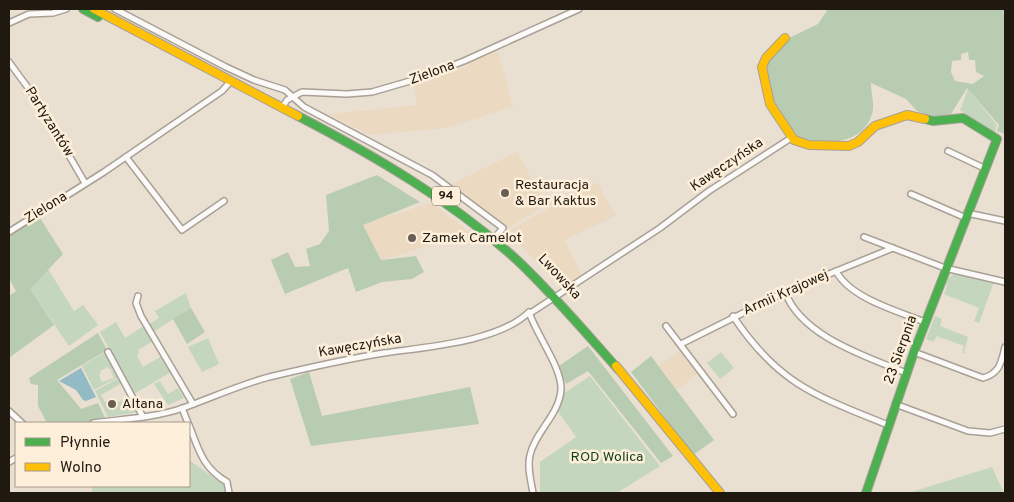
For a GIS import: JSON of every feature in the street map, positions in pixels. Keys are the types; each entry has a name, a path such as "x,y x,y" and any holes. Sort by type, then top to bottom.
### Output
{"main road":[{"name":"Lwowska","path":"83,9 200,66"},
{"name":"Lwowska","path":"94,9 230,82 377,154 429,184 497,235 519,254 557,297 720,493"},
{"path":"786,38 766,58 762,67 770,104 791,138"},
{"name":"23 Sierpnia","path":"791,138 803,144 849,146 858,142 875,126 907,115 933,121 963,118 997,139 945,268 906,373 866,493"},
{"name":"Lwowska","path":"314,124 398,172 455,209 503,247 557,297"}],"street":[{"path":"9,23 24,15 58,13 66,9"},
{"path":"115,9 226,67 254,80 285,90 304,107 432,175 502,228 497,235"},
{"name":"Zielona","path":"293,96 302,92 347,94 372,92 417,79 464,61 579,9"},
{"name":"Partyzantów","path":"9,62 37,100 85,183"},
{"name":"Zielona","path":"9,232 126,157 222,91 230,82"},
{"path":"282,108 293,96"},
{"name":"Kawęczyńska","path":"101,422 144,417 182,408 266,378 355,358 458,342 508,327 557,297 660,228 703,194 791,138"},
{"path":"948,152 986,169"},
{"path":"126,157 182,230 224,201"},
{"path":"911,194 967,215 1005,221"},
{"path":"864,237 945,268 1005,282"},
{"name":"Armii Krajowej","path":"681,344 733,316 785,292 894,248"},
{"path":"836,271 839,278 855,292 925,322"},
{"path":"785,292 798,314 819,332 843,346 906,373"},
{"path":"138,296 136,303 142,316 193,404"},
{"path":"529,313 534,328 560,377 561,389 554,411 533,447 530,456 533,493"},
{"path":"733,316 761,354 792,382 808,391 888,425"},
{"path":"666,326 733,414"},
{"path":"914,352 983,378 992,375 999,369 1005,347"},
{"path":"108,352 144,417"},
{"path":"895,404 968,431 990,433 1005,429"},
{"path":"182,408 187,422"},
{"path":"9,412 21,422"},
{"path":"190,429 205,464 212,473 227,482 229,493"}],"shaded area":[{"path":"497,47 513,107 446,128 369,135 328,114 417,105 414,85 469,66 468,62"},
{"path":"517,152 546,205 508,228 452,187 456,182"},
{"path":"597,182 616,216 564,240 582,275 561,287 516,241 510,230"},
{"path":"431,203 471,233 381,260 362,224"},
{"path":"679,351 697,374 677,390 659,366"}],"green space":[{"path":"828,9 1005,9 1003,13 1005,17 1005,134 997,131 999,125 967,88 951,114 932,117 917,111 906,99 871,83 873,110 867,125 859,133 850,138 827,142 794,137 773,103 765,68 768,60 787,39 818,24","holes":["968,52 969,60 975,60 976,72 984,76 973,84 955,81 951,72 952,61 961,60 961,54"]},
{"path":"968,89 997,125 995,133 960,110"},
{"path":"377,175 420,202 363,225 381,260 416,256 424,272 412,279 382,282 356,292 348,268 285,294 271,260 288,252 295,267 310,266 306,249 320,244 329,231 326,195"},
{"path":"38,215 63,254 30,289 54,325 9,358 9,296 16,291 9,278 9,236"},
{"path":"48,269 74,311 83,305 98,325 69,346 30,289"},
{"path":"955,273 994,282 979,323 974,321 979,308 944,294 947,286 945,281"},
{"path":"186,293 191,308 153,332 148,325 159,318 155,311"},
{"path":"191,308 205,332 187,344 173,319"},
{"path":"935,316 942,319 940,326 968,337 964,353 962,353 964,346 937,336 933,342 926,339"},
{"path":"116,322 125,338 144,326 153,341 138,350 139,353 137,355 143,367 162,356 171,372 134,394 100,332"},
{"path":"98,333 107,350 57,380 81,409 98,403 105,418 87,422 46,422 38,406 38,385 31,384 29,378"},
{"path":"208,338 219,364 202,372 188,347"},
{"path":"588,346 673,456 661,463 588,371 566,384 559,366"},
{"path":"105,352 114,368 110,370 108,367 100,371 101,374 99,375 102,382 114,378 111,371 115,369 119,377 94,390 82,366"},
{"path":"721,352 734,368 720,379 707,363"},
{"path":"651,356 714,440 693,455 631,372"},
{"path":"309,372 322,416 470,387 479,424 311,446 290,379"},
{"name":"ROD Wolica","path":"590,376 660,466 617,493 540,493 540,462 576,437 557,410 563,394"},
{"path":"119,378 122,383 101,395 105,402 111,399 114,404 127,398 128,394 138,412 108,417 95,391"},
{"path":"160,381 168,394 178,388 184,398 168,405 154,384"},
{"path":"190,461 224,485 226,493 92,493 92,487 190,487"},
{"path":"992,467 1004,493 908,493"}],"water":[{"path":"81,368 96,397 86,401 83,400 76,390 59,381"}],"traffic: fast":[{"path":"83,9 98,17"},
{"path":"298,116 356,147 412,181 466,218 517,260 569,313 618,369"},
{"path":"866,493 914,352 997,139 963,118 933,121 925,119"}],"traffic: slow":[{"path":"94,9 298,116"},
{"path":"785,38 766,58 762,67 770,104 794,140 809,145 849,146 858,142 875,126 907,115 925,119"},
{"path":"616,366 720,493"}],"place":[{"name":"Restauracja & Bar Kaktus","path":"505,193"},
{"name":"Zamek Camelot","path":"412,238"},
{"name":"Altana","path":"112,404"}]}
